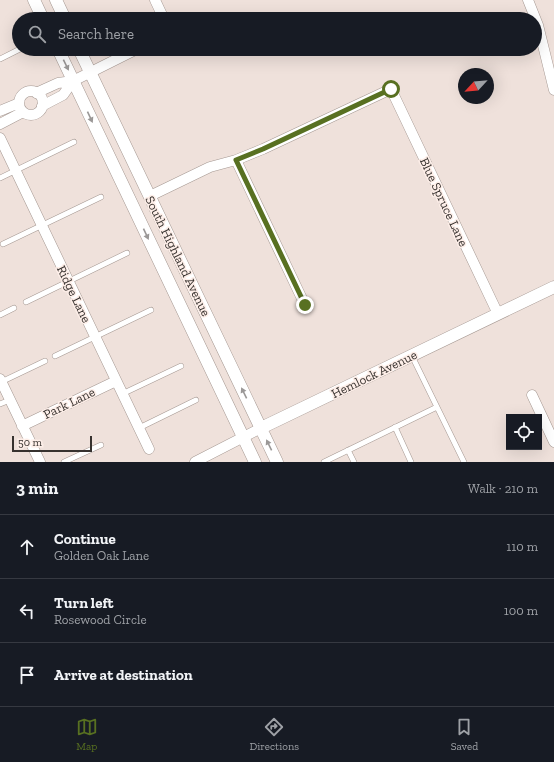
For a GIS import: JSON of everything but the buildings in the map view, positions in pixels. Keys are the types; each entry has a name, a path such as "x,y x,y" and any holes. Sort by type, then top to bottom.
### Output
{"street":[{"path":"34,0 40,12"},
{"path":"56,0 62,12"},
{"path":"155,0 161,12"},
{"path":"528,0 533,12"},
{"path":"542,41 554,90"},
{"name":"South Highland Avenue","path":"62,56 255,462"},
{"name":"South Highland Avenue","path":"82,56 277,462"},
{"path":"36,93 58,83 74,81 123,56"},
{"path":"0,124 23,112 34,114 42,106 63,95 74,81"},
{"name":"Blue Spruce Lane","path":"236,160 263,149 391,89 498,314"},
{"path":"0,111 19,103 25,93 33,91 42,98 42,106"},
{"path":"19,103 23,112"},
{"name":"Ridge Lane","path":"0,138 149,450"},
{"path":"150,196 210,167 236,160 305,305"},
{"name":"Hemlock Avenue","path":"200,461 261,428 554,287"},
{"path":"1,381 40,462"},
{"name":"Park Lane","path":"22,426 116,381"},
{"path":"532,395 554,442"}],"lane":[{"path":"0,59 12,53"},
{"path":"0,178 74,142"},
{"path":"3,244 101,197"},
{"path":"26,302 127,253"},
{"path":"0,315 14,308"},
{"path":"55,356 152,310"},
{"path":"412,356 464,462"},
{"path":"1,381 45,361"},
{"path":"122,394 181,366"},
{"path":"0,404 10,400"},
{"path":"139,428 196,400"},
{"path":"324,462 437,407"},
{"path":"395,427 411,462"},
{"path":"64,462 101,445"},
{"path":"348,450 354,462"}],"route":[{"path":"305,305 236,160 263,149 391,89"}]}
